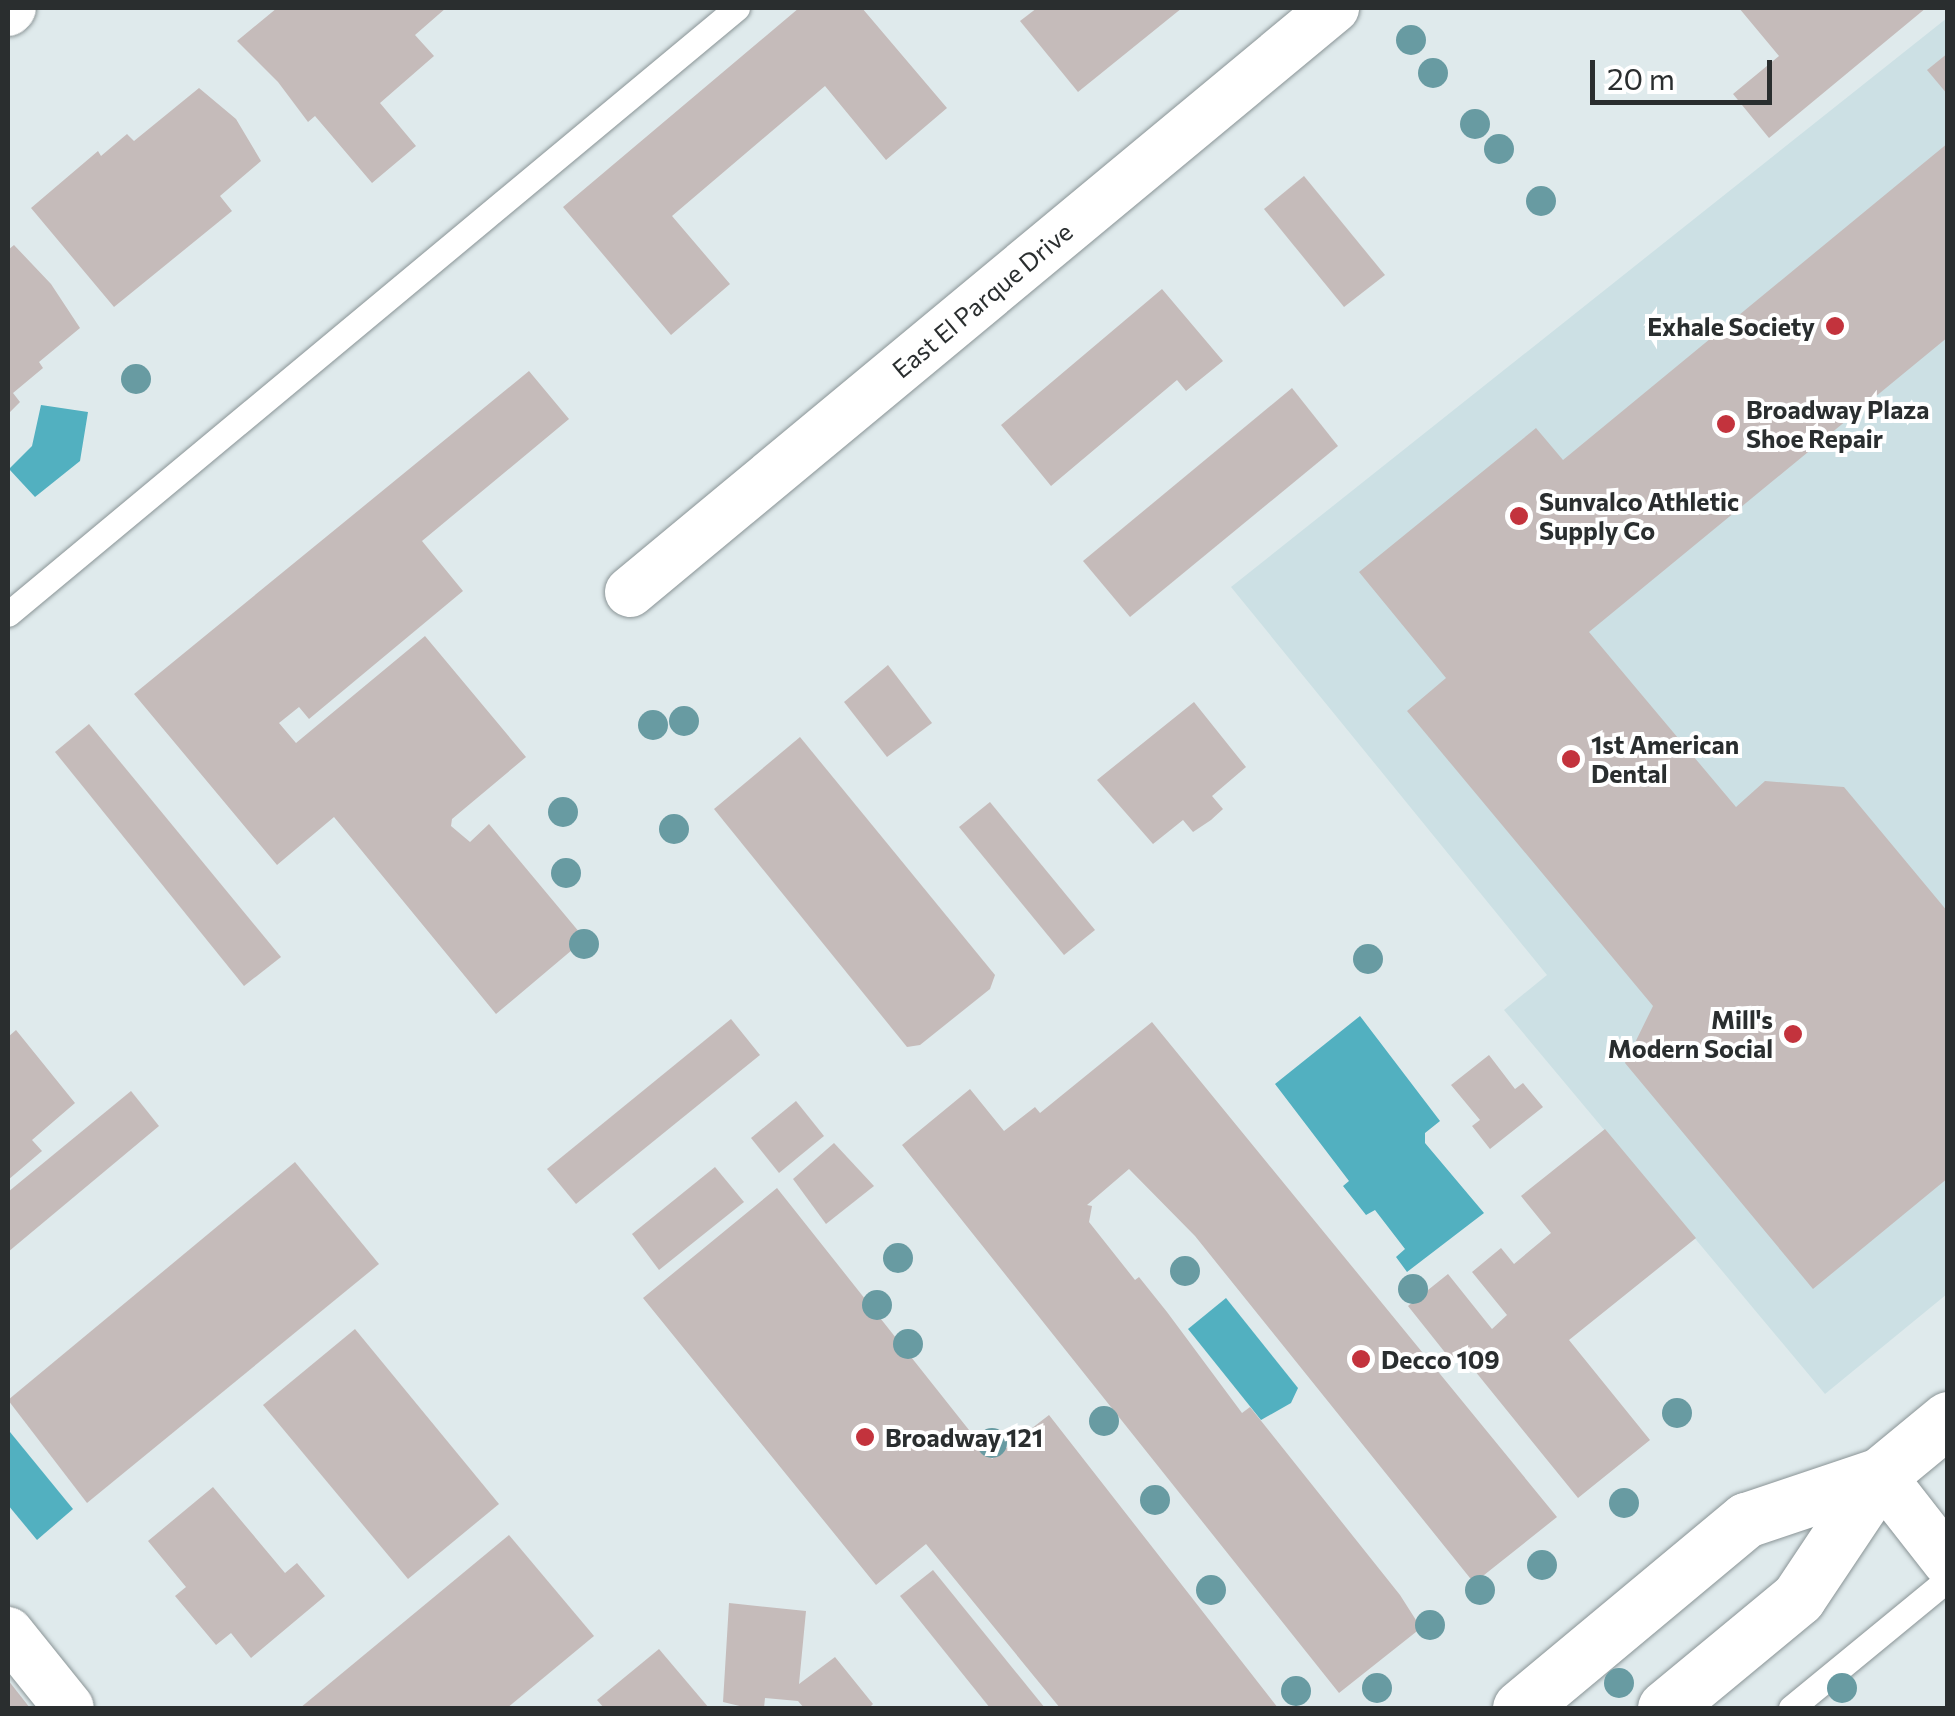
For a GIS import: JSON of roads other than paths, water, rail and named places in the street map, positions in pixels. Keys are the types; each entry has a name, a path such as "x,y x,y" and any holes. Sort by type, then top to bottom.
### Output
{"main road":[{"path":"1665,1708 1798,1598 1880,1474 1948,1420"},
{"path":"1520,1708 1746,1520 1880,1474"}],"street":[{"name":"East El Parque Drive","path":"630,592 1334,8"},
{"path":"1880,1474 1948,1562"},
{"path":"8,1632 69,1708"}],"lane":[{"path":"8,614 737,8"},
{"path":"1791,1708 1948,1579"}],"water":[{"path":"41,405 88,412 80,461 35,497 9,469 32,446"},
{"path":"1360,1016 1440,1121 1425,1133 1425,1143 1484,1213 1407,1272 1396,1257 1405,1249 1375,1210 1366,1215 1343,1186 1349,1181 1275,1084"},
{"path":"1226,1298 1298,1388 1291,1403 1261,1420 1188,1329"},
{"path":"10,1432 73,1509 37,1540 8,1505"}],"place":[{"name":"Exhale Society","path":"1835,326"},
{"name":"Broadway Plaza Shoe Repair","path":"1726,424"},
{"name":"Sunvalco Athletic Supply Co","path":"1519,516"},
{"name":"1st American Dental","path":"1571,759"},
{"name":"Mill's Modern Social","path":"1793,1034"},
{"name":"Decco 109","path":"1361,1359"},
{"name":"Broadway 121","path":"865,1437"}]}
